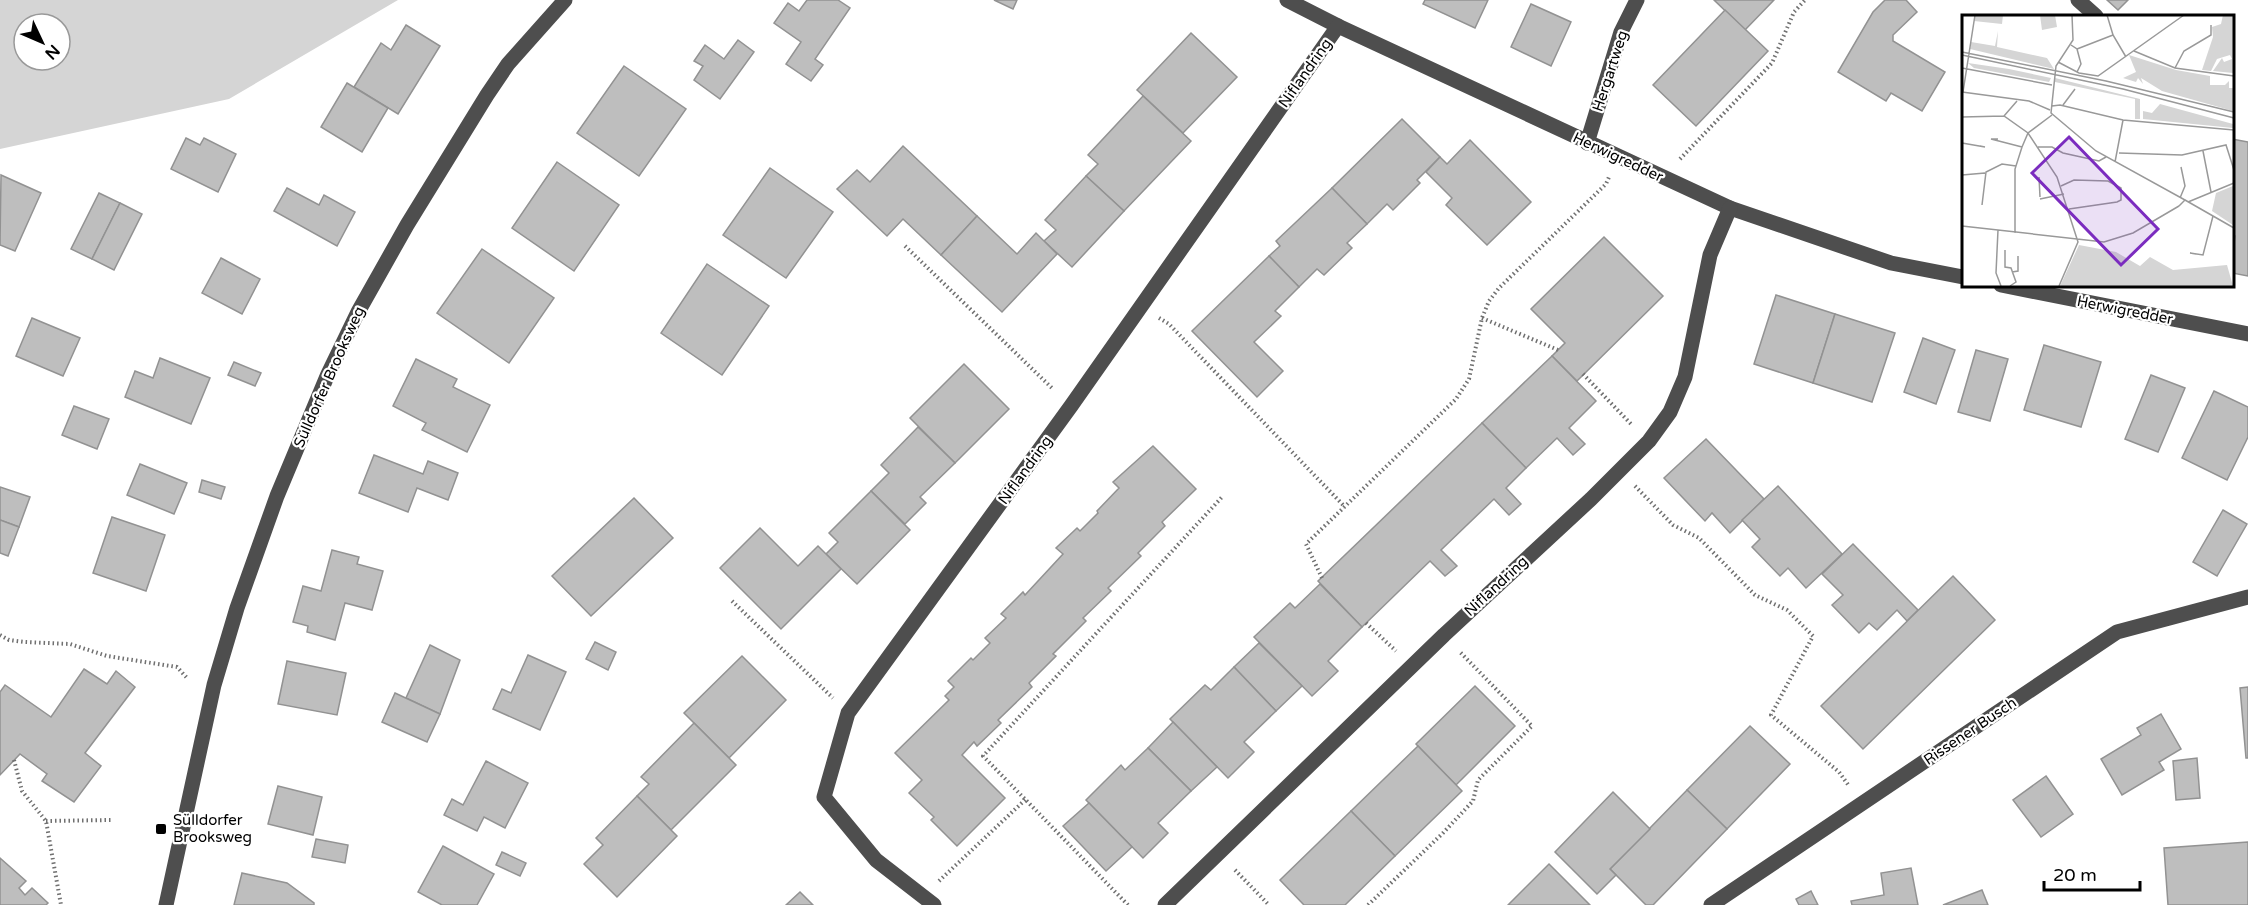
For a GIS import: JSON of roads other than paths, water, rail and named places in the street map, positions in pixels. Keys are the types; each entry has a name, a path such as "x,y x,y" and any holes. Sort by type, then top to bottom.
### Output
{"street":[{"name":"Sülldorfer Brooksweg","path":"166,905 214,685 237,608 277,496 328,374 358,312 407,225 487,95 508,64 565,0"},
{"name":"Herwigredder","path":"1287,0 1587,143 1730,208 1891,263 1962,277"},
{"name":"Hergartweg","path":"1587,143 1621,32 1637,0"},
{"path":"2078,0 2095,15"},
{"name":"Niflandring","path":"929,900 876,860 824,797 848,713 1071,406 1338,26"},
{"name":"Niflandring","path":"1165,905 1444,635 1649,441 1670,412 1685,377 1710,255 1730,208"},
{"name":"Herwigredder","path":"2006,286 2248,334"},
{"name":"Rissener Busch","path":"1711,905 2117,632 2248,597"}],"place":[{"name":"Sülldorfer Brooksweg","path":"161,829"}]}
